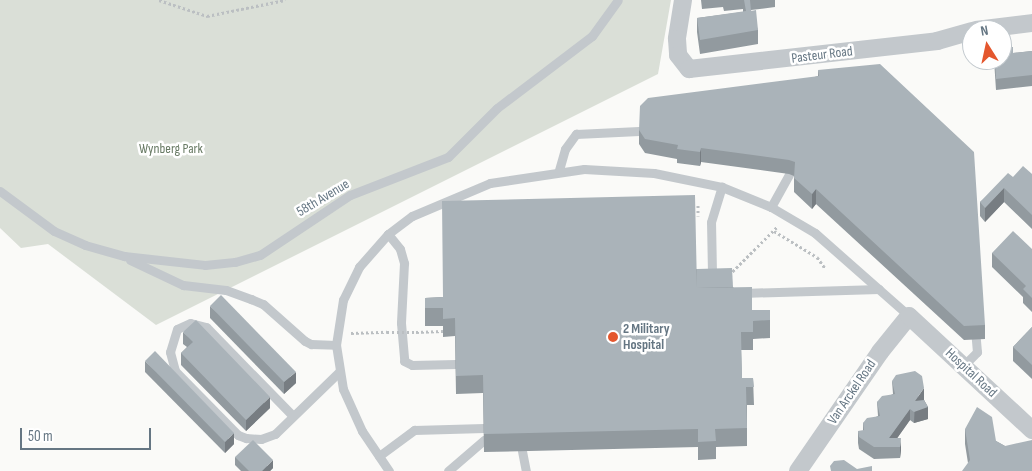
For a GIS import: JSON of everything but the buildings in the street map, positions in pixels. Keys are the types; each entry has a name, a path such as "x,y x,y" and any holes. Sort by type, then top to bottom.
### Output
{"street":[{"name":"Pasteur Road","path":"683,0 677,39 678,55 690,69 703,70 937,40 962,33"},
{"path":"1012,26 1032,23"},
{"name":"Hospital Road","path":"909,316 1032,430"},
{"name":"Van Arckel Road","path":"798,471 880,352 909,316"}],"lane":[{"name":"58th Avenue","path":"0,192 54,231 85,245 124,256 205,266 235,262 260,255 350,196 448,157 497,108 592,36 618,0"},
{"path":"559,170 565,149 576,134 591,131 639,131"},
{"path":"389,471 348,404 339,372 336,346 339,318 351,282 374,246 412,216 458,194 490,183 559,170 654,173 722,187 770,207 834,248 909,316"},
{"path":"770,207 789,174"},
{"path":"712,273 711,222 722,187"},
{"path":"388,234 400,249 404,263 401,322 404,360 412,365 456,364"},
{"path":"124,256 183,285 226,290 263,304 305,341 336,346"},
{"path":"732,292 879,289"},
{"path":"963,366 976,352 974,314"},
{"path":"293,416 206,327 190,323 178,329 170,352 176,371 238,436 254,440 268,437 293,416 339,372"},
{"path":"379,456 414,430 484,428"},
{"path":"448,471 484,440"},
{"path":"522,451 526,471"}],"path":[{"path":"159,0 207,16 285,0"},
{"path":"774,231 817,257 824,268"},
{"path":"351,333 443,331"}],"green space":[{"name":"Wynberg Park","path":"0,0 671,0 658,74 156,325 48,244 21,248 0,228"}],"place":[{"name":"2 Military Hospital","path":"613,337"}]}
